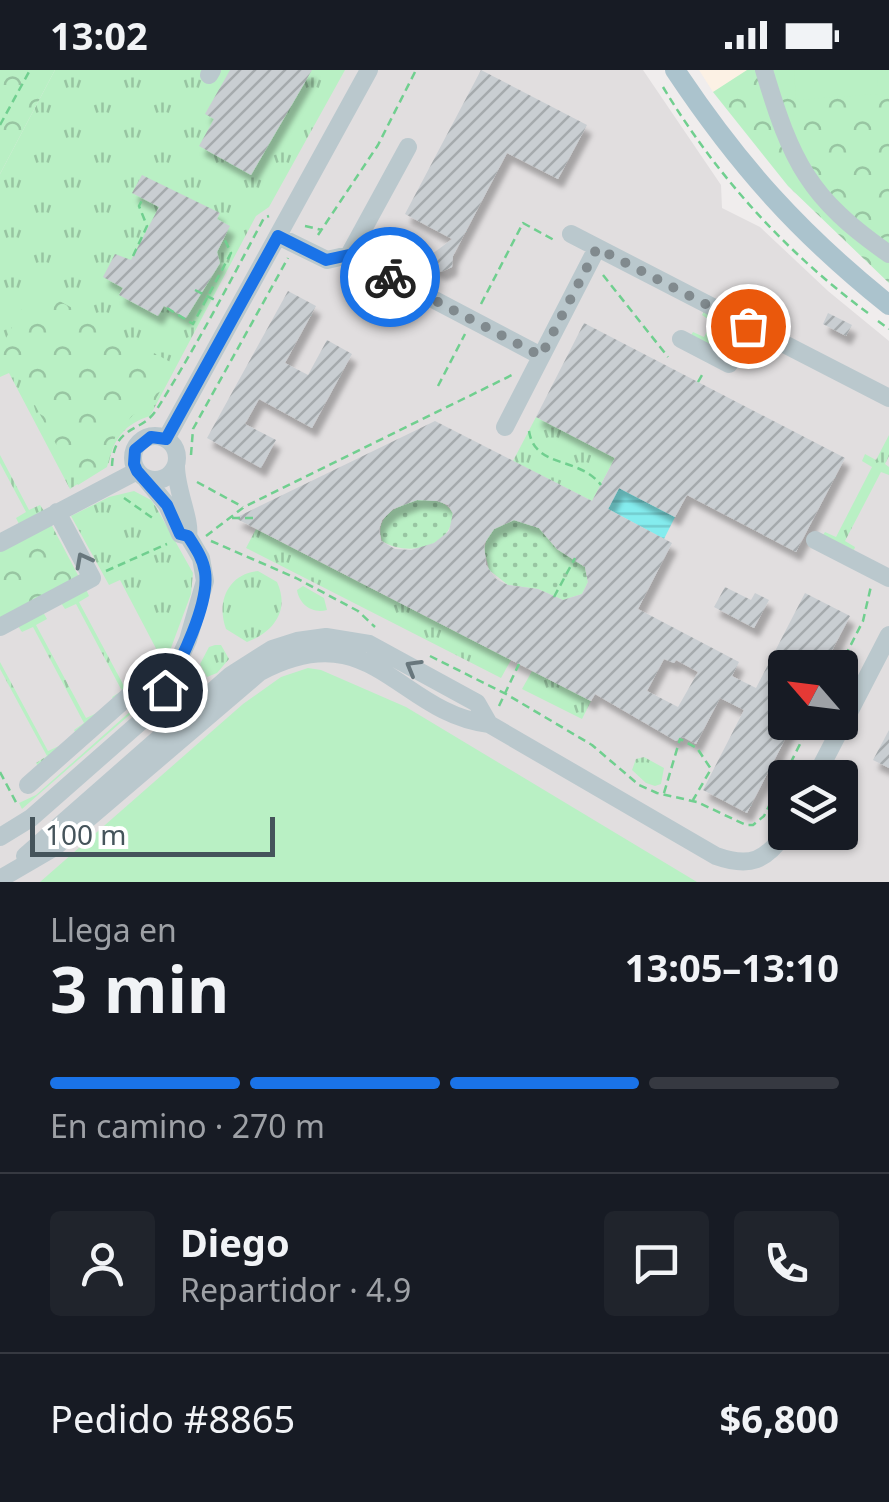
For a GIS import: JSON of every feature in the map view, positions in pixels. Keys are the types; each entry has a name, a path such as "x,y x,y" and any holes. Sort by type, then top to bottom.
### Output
{"main road":[{"path":"675,70 739,160 798,228 889,306"}],"lane":[{"path":"166,439 369,70"},
{"path":"764,70 806,179 847,222 889,254"},
{"path":"349,255 408,147"},
{"path":"282,228 300,248 326,260 349,255 541,356"},
{"path":"562,237 889,398"},
{"path":"504,427 597,256"},
{"path":"681,339 729,364"},
{"path":"0,837 31,818 147,716 165,690 188,640 205,581 201,558 188,538 180,534 167,505 141,475 133,457 139,444 151,437 166,439 184,464"},
{"path":"0,543 112,482 141,475 160,480 184,464"},
{"path":"184,464 176,486 190,529 188,538"},
{"path":"0,627 92,578 57,512"},
{"path":"815,540 883,575"},
{"path":"824,760 889,636"},
{"path":"4,876 231,675 272,649 326,637 369,644 477,703 716,856 733,862 751,862 773,850"},
{"path":"28,785 142,685 148,665"}],"path":[{"path":"0,125 30,70"},
{"path":"184,464 193,429 283,265 289,255 323,231 378,146 416,70"},
{"path":"133,256 147,226 139,206 143,198"},
{"path":"158,522 126,501 112,482 108,473 118,442 132,427 156,412 264,218 270,215 282,228 323,231"},
{"path":"476,314 523,222 562,237"},
{"path":"167,308 193,324 231,254 224,238"},
{"path":"597,256 668,357"},
{"path":"194,290 218,302"},
{"path":"438,386 469,327"},
{"path":"256,518 231,518 244,508 515,374"},
{"path":"698,382 702,374"},
{"path":"529,431 534,449 545,457 590,472 601,484"},
{"path":"197,494 194,480 244,508"},
{"path":"166,534 221,548 296,578 358,611 384,635"},
{"path":"188,538 212,556"},
{"path":"92,578 188,538"},
{"path":"554,597 574,558"},
{"path":"848,650 863,621 868,590 883,575"},
{"path":"426,654 506,694 592,745 639,785 692,801 746,825 758,822 802,740"},
{"path":"494,716 519,664"},
{"path":"664,795 680,739 697,748 711,769 692,801"},
{"path":"0,772 18,806"}],"shaded area":[{"path":"55,70 643,70 721,185 722,208 760,227 889,341 889,882 0,882 0,174"},
{"path":"699,70 747,70 747,72 713,92"}],"green space":[{"path":"0,70 55,70 0,174"},
{"path":"55,70 345,70 269,207 256,216 150,416 122,433 109,463 70,489 9,373 0,377 0,174"},
{"path":"747,70 889,70 889,283 788,186 713,92"},
{"path":"794,70 877,70 878,94 796,100"},
{"path":"34,287 174,364 155,401 133,415 116,434 107,467 78,485 22,381 0,366 0,349"},
{"path":"704,311 738,329 736,333 725,328 717,343 728,349 725,355 690,337 693,332 704,337 712,322 702,315"},
{"path":"536,417 615,458 592,501 513,461"},
{"path":"889,435 885,464 889,475 881,472 845,541 854,550 823,535 825,532 836,537 872,467 862,461 865,454 876,460"},
{"path":"0,455 29,510 40,505 44,511 19,524 16,518 26,512 0,463"},
{"path":"134,491 151,500 193,573 191,594 165,664 142,704 22,809 19,803 36,795 141,702 150,683 151,664 161,658 120,580 109,585 71,516 109,497"},
{"path":"417,500 447,505 453,514 445,535 415,548 382,541 381,525 389,513"},
{"path":"514,520 539,528 557,549 585,567 588,582 582,594 563,600 538,589 508,585 489,570 484,549 487,538 494,529"},
{"path":"51,524 79,577 0,619 0,551"},
{"path":"256,529 511,660 501,678 246,548"},
{"path":"258,571 277,582 282,602 272,626 247,642 226,629 224,600 239,578"},
{"path":"303,586 324,598 327,610 316,611 303,604 297,590"},
{"path":"86,589 89,596 79,602 124,686 135,681 115,702 112,697 122,691 76,604 65,609 61,603"},
{"path":"43,612 47,619 36,625 86,718 97,713 77,736 74,730 84,723 33,627 22,632 18,626"},
{"path":"221,645 229,659 217,673 207,677 200,664 209,647"},
{"path":"0,662 48,751 59,746 39,768 36,763 47,756 0,669"},
{"path":"308,668 406,707 697,882 40,882 243,704 281,677"},
{"path":"532,671 591,701 582,719 522,689"},
{"path":"644,757 664,768 661,784 646,783 632,770 636,759"}],"water":[{"path":"619,488 675,517 664,539 608,509"}],"building":[{"path":"230,70 312,70 251,175 199,146 214,119 205,114"},
{"path":"481,70 587,125 558,179 507,153 453,256 452,267 441,272 431,266 431,255 452,239 405,214"},
{"path":"142,175 220,213 217,219 230,226 217,252 220,263 186,318 164,306 158,316 119,295 123,288 103,277 115,254 131,260 159,207 132,193"},
{"path":"288,291 316,306 285,363 308,375 327,340 352,354 312,428 259,399 245,424 276,440 261,468 207,438"},
{"path":"828,313 852,325 846,336 823,324"},
{"path":"584,323 845,458 796,552 687,495 675,517 619,488 608,509 672,543 638,609 739,662 732,676 756,688 768,665 768,740 785,740 774,760 768,760 768,772 747,813 703,790 744,710 720,698 696,744 683,737 676,741 595,694 591,701 235,518 435,421 592,501 615,458 536,417","holes":["417,500 448,505 453,513 449,531 434,543 411,550 395,549 381,541 382,520 393,509","514,520 539,528 557,549 585,567 588,582 582,594 563,600 538,589 508,585 496,579 486,565 484,544 494,529","664,659 674,663 676,660 698,672 678,707 647,691"]},
{"path":"725,587 751,600 755,593 769,600 754,628 714,607"},
{"path":"805,593 850,616 832,650 776,650"},
{"path":"889,730 889,768 873,760"}],"way so far":[{"path":"390,277 541,356 597,248 748,326"}],"route":[{"path":"165,690 188,640 205,570 188,536 180,534 167,505 137,471 135,450 144,439 166,439 278,236 326,260 349,255 390,277"}]}
